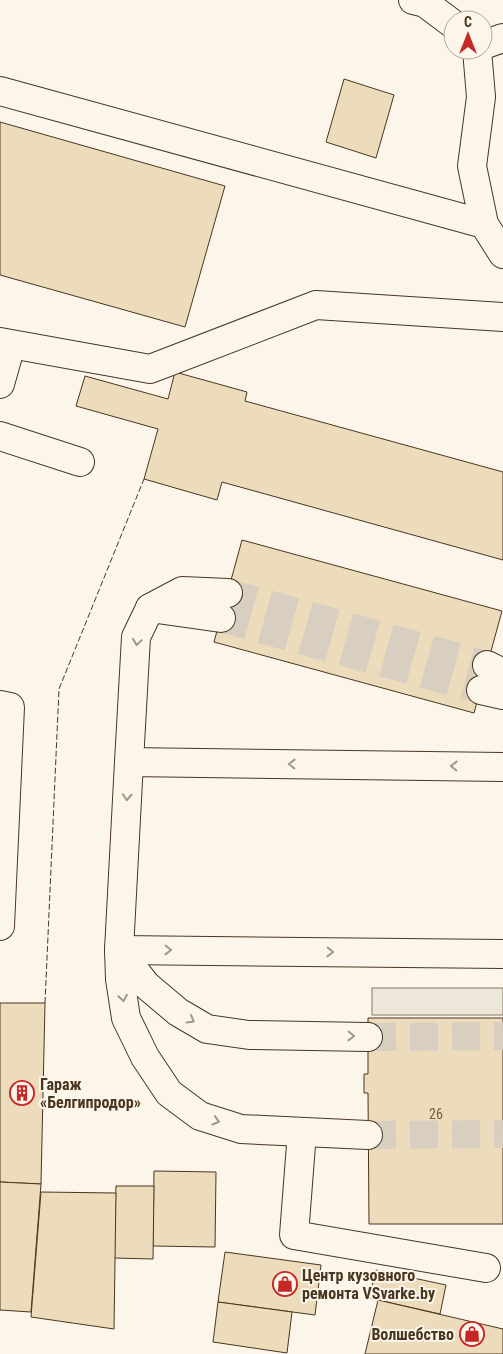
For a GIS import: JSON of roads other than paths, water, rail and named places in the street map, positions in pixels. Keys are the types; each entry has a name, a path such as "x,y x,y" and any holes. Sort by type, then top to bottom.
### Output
{"lane":[{"path":"413,0 425,3 443,16"},
{"path":"478,60 481,97 472,166 484,224 503,254"},
{"path":"0,91 484,224"},
{"path":"0,384 5,343 150,369 316,305 503,317"},
{"path":"0,436 80,462"},
{"path":"225,605 150,608 136,637 119,950 120,979 126,1018 145,1057 169,1093 200,1116 241,1129 368,1135"},
{"path":"0,705 10,708 3,782 0,926"},
{"path":"129,762 503,767"},
{"path":"119,950 503,954"},
{"path":"119,950 146,985 178,1012 207,1029 249,1035 368,1037"},
{"path":"302,1132 294,1234 486,1268"}],"tunnel":[{"path":"228,593 487,665"},
{"path":"221,618 481,690"},
{"path":"368,1037 503,1036"},
{"path":"368,1135 503,1134"}],"place":[{"name":"Гараж «Белгипродор»","path":"22,1093"},
{"name":"Центр кузовного ремонта VSvarke.by","path":"285,1284"},
{"name":"Волшебство","path":"472,1334"}]}
